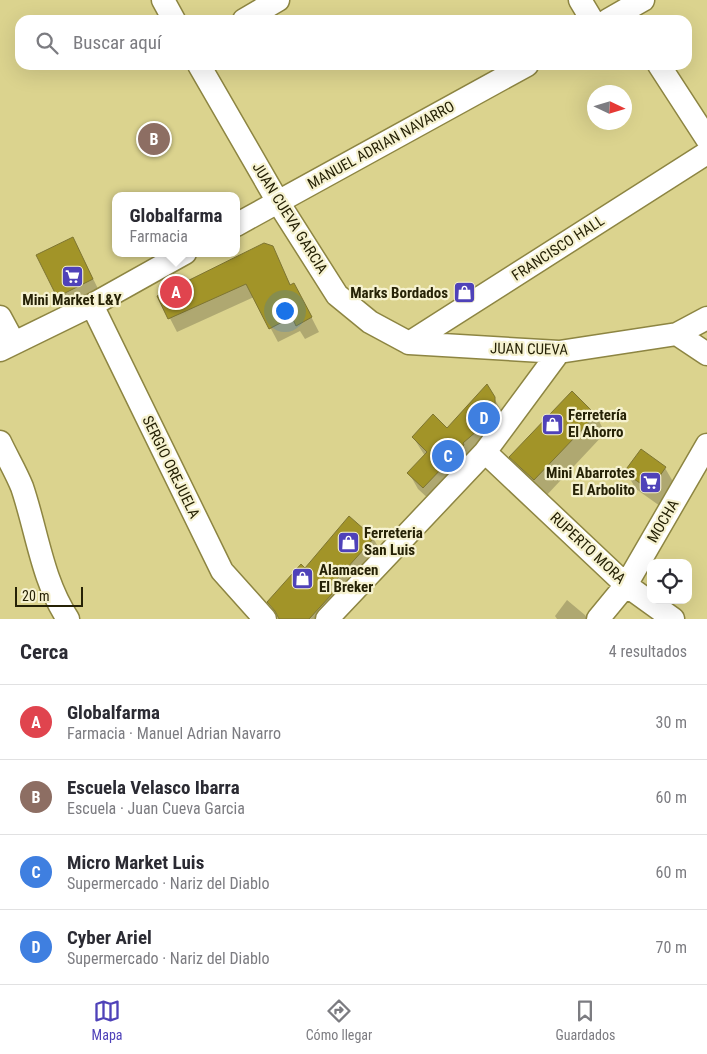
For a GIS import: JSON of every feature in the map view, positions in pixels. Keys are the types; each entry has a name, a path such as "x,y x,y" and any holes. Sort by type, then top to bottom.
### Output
{"street":[{"path":"163,0 171,15"},
{"path":"252,15 278,0"},
{"path":"580,0 589,15"},
{"path":"619,13 642,0"},
{"name":"JUAN CUEVA GARCIA","path":"202,70 278,202 338,295 370,322 410,343"},
{"name":"MANUEL ADRIAN NAVARRO","path":"240,223 518,70"},
{"path":"662,70 707,139"},
{"name":"FRANCISCO HALL","path":"410,343 707,153"},
{"path":"0,317 7,347 92,305 178,257"},
{"name":"SERGIO OREJUELA","path":"92,305 222,571 265,619"},
{"name":"JUAN CUEVA","path":"410,343 559,352 677,334 707,318"},
{"path":"677,334 707,354"},
{"path":"328,619 485,452 559,352"},
{"path":"0,442 21,486 41,559 60,607 68,619"},
{"name":"MOCHA","path":"598,619 626,585 707,445"},
{"name":"RUPERTO MORA","path":"485,452 626,585 673,619"}],"building":[{"path":"73,237 93,279 57,297 36,255"},
{"path":"264,243 273,246 290,285 294,283 312,317 296,326 292,317 269,329 246,284 168,319 157,296 236,257 240,257 240,255"},
{"path":"487,384 495,397 493,417 463,443 464,445 423,488 407,473 427,452 412,437 433,414 447,428"},
{"path":"572,391 596,415 534,480 509,457"},
{"path":"641,449 666,467 650,490 624,472"},
{"path":"349,516 374,538 328,589 333,593 309,619 279,619 267,602 301,564 305,568"}],"place":[{"name":"Escuela Velasco Ibarra","path":"154,139"},
{"name":"Mini Market L&Y","path":"72,277"},
{"name":"Globalfarma","path":"176,292"},
{"name":"Marks Bordados","path":"464,293"},
{"name":"Cyber Ariel","path":"484,418"},
{"name":"Ferretería El Ahorro","path":"552,424"},
{"name":"Micro Market Luis","path":"448,456"},
{"name":"Mini Abarrotes El Arbolito","path":"651,482"},
{"name":"Ferreteria San Luis","path":"348,542"},
{"name":"Alamacen El Breker","path":"303,579"}]}
